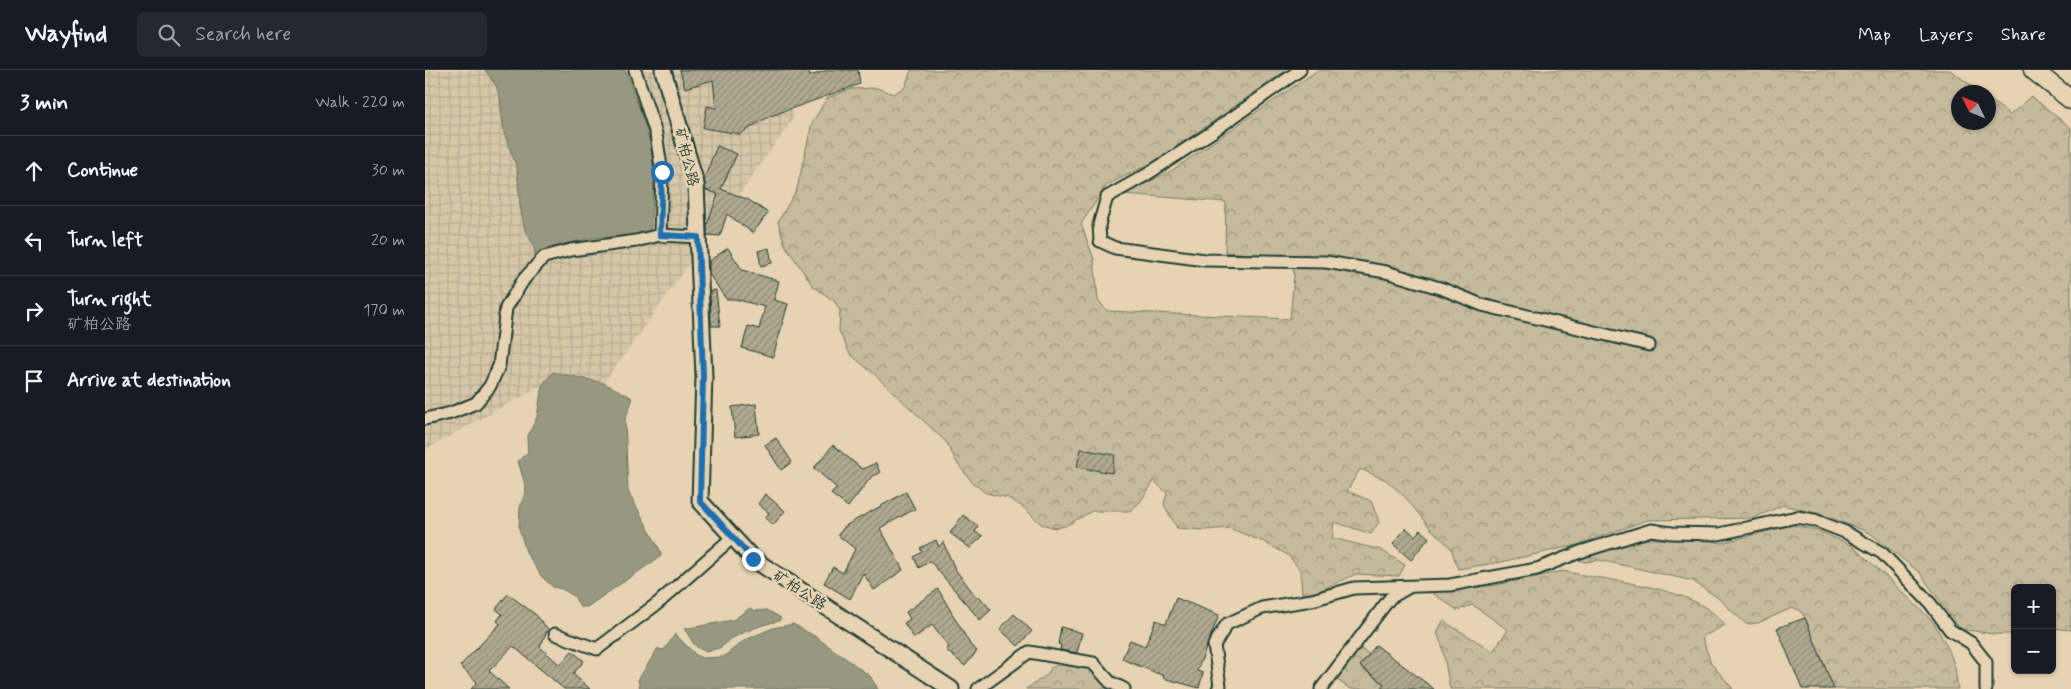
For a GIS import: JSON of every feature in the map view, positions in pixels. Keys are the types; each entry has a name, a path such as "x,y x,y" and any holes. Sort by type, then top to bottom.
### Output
{"main road":[{"path":"2033,70 2071,100"}],"street":[{"path":"635,70 656,134 662,172 660,235"},
{"name":"矿柏公路","path":"663,70 696,184 703,377 700,501 753,559 949,688"},
{"path":"1300,70 1213,132 1146,175 1107,197 1099,225 1100,241 1115,248 1205,260 1325,262 1386,272 1443,289 1482,306 1649,345"},
{"path":"425,419 451,413 476,403 489,386 499,366 506,308 524,279 544,257 571,250 635,242 660,235 698,237"},
{"path":"1218,689 1221,686 1215,645 1227,624 1261,608 1312,600 1354,588 1450,585 1537,569 1580,552 1651,530 1719,534 1797,517 1814,520 1845,532 1882,553 1930,603 1950,630 1971,643 1986,662 1986,689"},
{"path":"555,634 597,649 658,603 733,537"},
{"path":"1321,689 1390,598 1411,586"},
{"path":"978,689 1029,652 1093,663 1110,682 1124,689"}],"shaded area":[{"path":"425,70 792,70 793,119 604,383 553,372 542,385 425,450"},
{"path":"485,70 625,70 643,118 651,148 653,202 650,234 593,238 563,244 535,255 533,243 525,231 520,205 517,168 504,133 500,97 496,86"},
{"path":"553,372 604,383 631,397 632,401 625,419 628,491 661,552 661,556 587,607 580,607 574,596 562,589 553,587 542,577 526,552 519,528 520,508 526,488 518,461 528,452 527,438 537,417 542,385"},
{"path":"750,608 755,611 767,610 781,618 779,621 742,633 721,647 709,650 702,650 697,647 684,629 733,620"},
{"path":"793,624 816,637 870,676 878,689 640,689 638,680 658,648 661,650 665,649 675,634 696,655 702,658 723,657 745,640 773,628"}],"green space":[{"path":"911,70 1287,70 1156,161 1107,185 1081,224 1094,259 1098,300 1107,311 1290,319 1294,276 1292,257 1225,252 1226,202 1124,194 1171,171 1318,70 1950,70 1970,85 1951,85 1951,130 1996,130 1996,104 2010,115 2031,96 2071,128 2071,630 2056,628 2056,584 2011,584 2011,634 1994,634 1960,629 1920,573 1870,533 1826,516 1783,505 1754,518 1647,520 1577,545 1501,562 1458,569 1451,548 1431,529 1405,497 1386,480 1360,469 1347,491 1371,501 1379,522 1371,534 1334,522 1332,538 1381,550 1405,565 1399,576 1356,574 1310,595 1302,594 1300,570 1288,555 1264,542 1229,528 1204,530 1177,528 1164,505 1167,493 1154,481 1140,502 1130,511 1092,511 1065,526 1056,528 1041,524 1023,507 1008,498 986,493 973,483 957,463 947,443 873,373 850,354 839,331 840,310 834,301 813,286 785,245 778,222 797,189 812,123 827,98 851,89 877,88 893,94 905,87"},
{"path":"1793,525 1816,530 1851,545 1934,623 1948,648 1955,667 1958,689 1834,689 1800,610 1792,608 1758,623 1746,624 1718,598 1693,581 1600,560 1584,562 1577,559 1632,541 1650,539 1705,539 1721,543"},
{"path":"1563,571 1627,582 1673,593 1694,601 1711,612 1725,625 1702,637 1711,663 1733,689 1450,689 1442,645 1437,633 1443,621 1493,651 1508,630 1473,605 1457,610 1431,592 1496,585"},
{"path":"1359,648 1369,654 1360,667 1384,684 1380,689 1351,689 1335,679"},
{"path":"1074,658 1124,689 1026,689 1047,675 1051,668"}],"building":[{"path":"680,70 808,70 810,76 828,70 858,70 860,84 768,117 740,134 703,128 707,106 716,108 713,80 685,88"},
{"path":"717,146 737,154 721,189 749,200 768,213 753,233 727,214 720,236 707,235 707,225 718,194 706,190 704,179"},
{"path":"728,248 742,270 779,281 774,300 788,304 773,357 742,348 748,326 759,329 765,307 735,299 726,299 709,274 709,261"},
{"path":"769,248 772,263 761,266 758,251"},
{"path":"716,290 720,326 711,326 710,291"},
{"path":"756,404 759,434 735,437 732,407"},
{"path":"776,438 792,462 781,470 765,445"},
{"path":"833,445 862,469 876,463 880,473 872,476 848,507 831,494 837,488 814,468"},
{"path":"1081,449 1115,455 1112,473 1077,467"},
{"path":"906,492 915,509 880,528 903,570 874,590 863,573 850,599 824,583 833,567 843,573 855,549 838,535 845,526"},
{"path":"765,494 785,511 773,525 765,518 769,513 758,504"},
{"path":"963,515 978,526 975,532 983,536 970,548 950,533"},
{"path":"1406,528 1415,536 1420,530 1429,538 1411,560 1393,544"},
{"path":"936,540 939,547 943,542 955,569 977,598 979,596 991,610 980,620 930,561 919,568 914,557 922,552 920,548"},
{"path":"938,589 971,646 977,651 965,666 946,650 949,647 932,625 914,638 904,623 910,619 906,612"},
{"path":"508,594 536,615 548,629 540,647 560,665 572,651 584,661 573,674 590,689 564,689 513,646 489,671 509,689 471,689 477,682 460,666 500,624 497,621 502,614 496,609"},
{"path":"1176,598 1219,615 1197,671 1203,673 1199,688 1163,678 1164,676 1122,659 1130,640 1145,646 1156,620 1166,624"},
{"path":"1014,614 1032,631 1018,646 1000,629"},
{"path":"1805,618 1834,689 1802,689 1777,628"},
{"path":"1061,627 1082,633 1077,653 1060,650 1061,645 1058,644"},
{"path":"1376,645 1434,689 1380,689 1384,684 1360,666"}],"route":[{"path":"662,172 660,235 698,237 703,377 700,501 753,559"}]}
